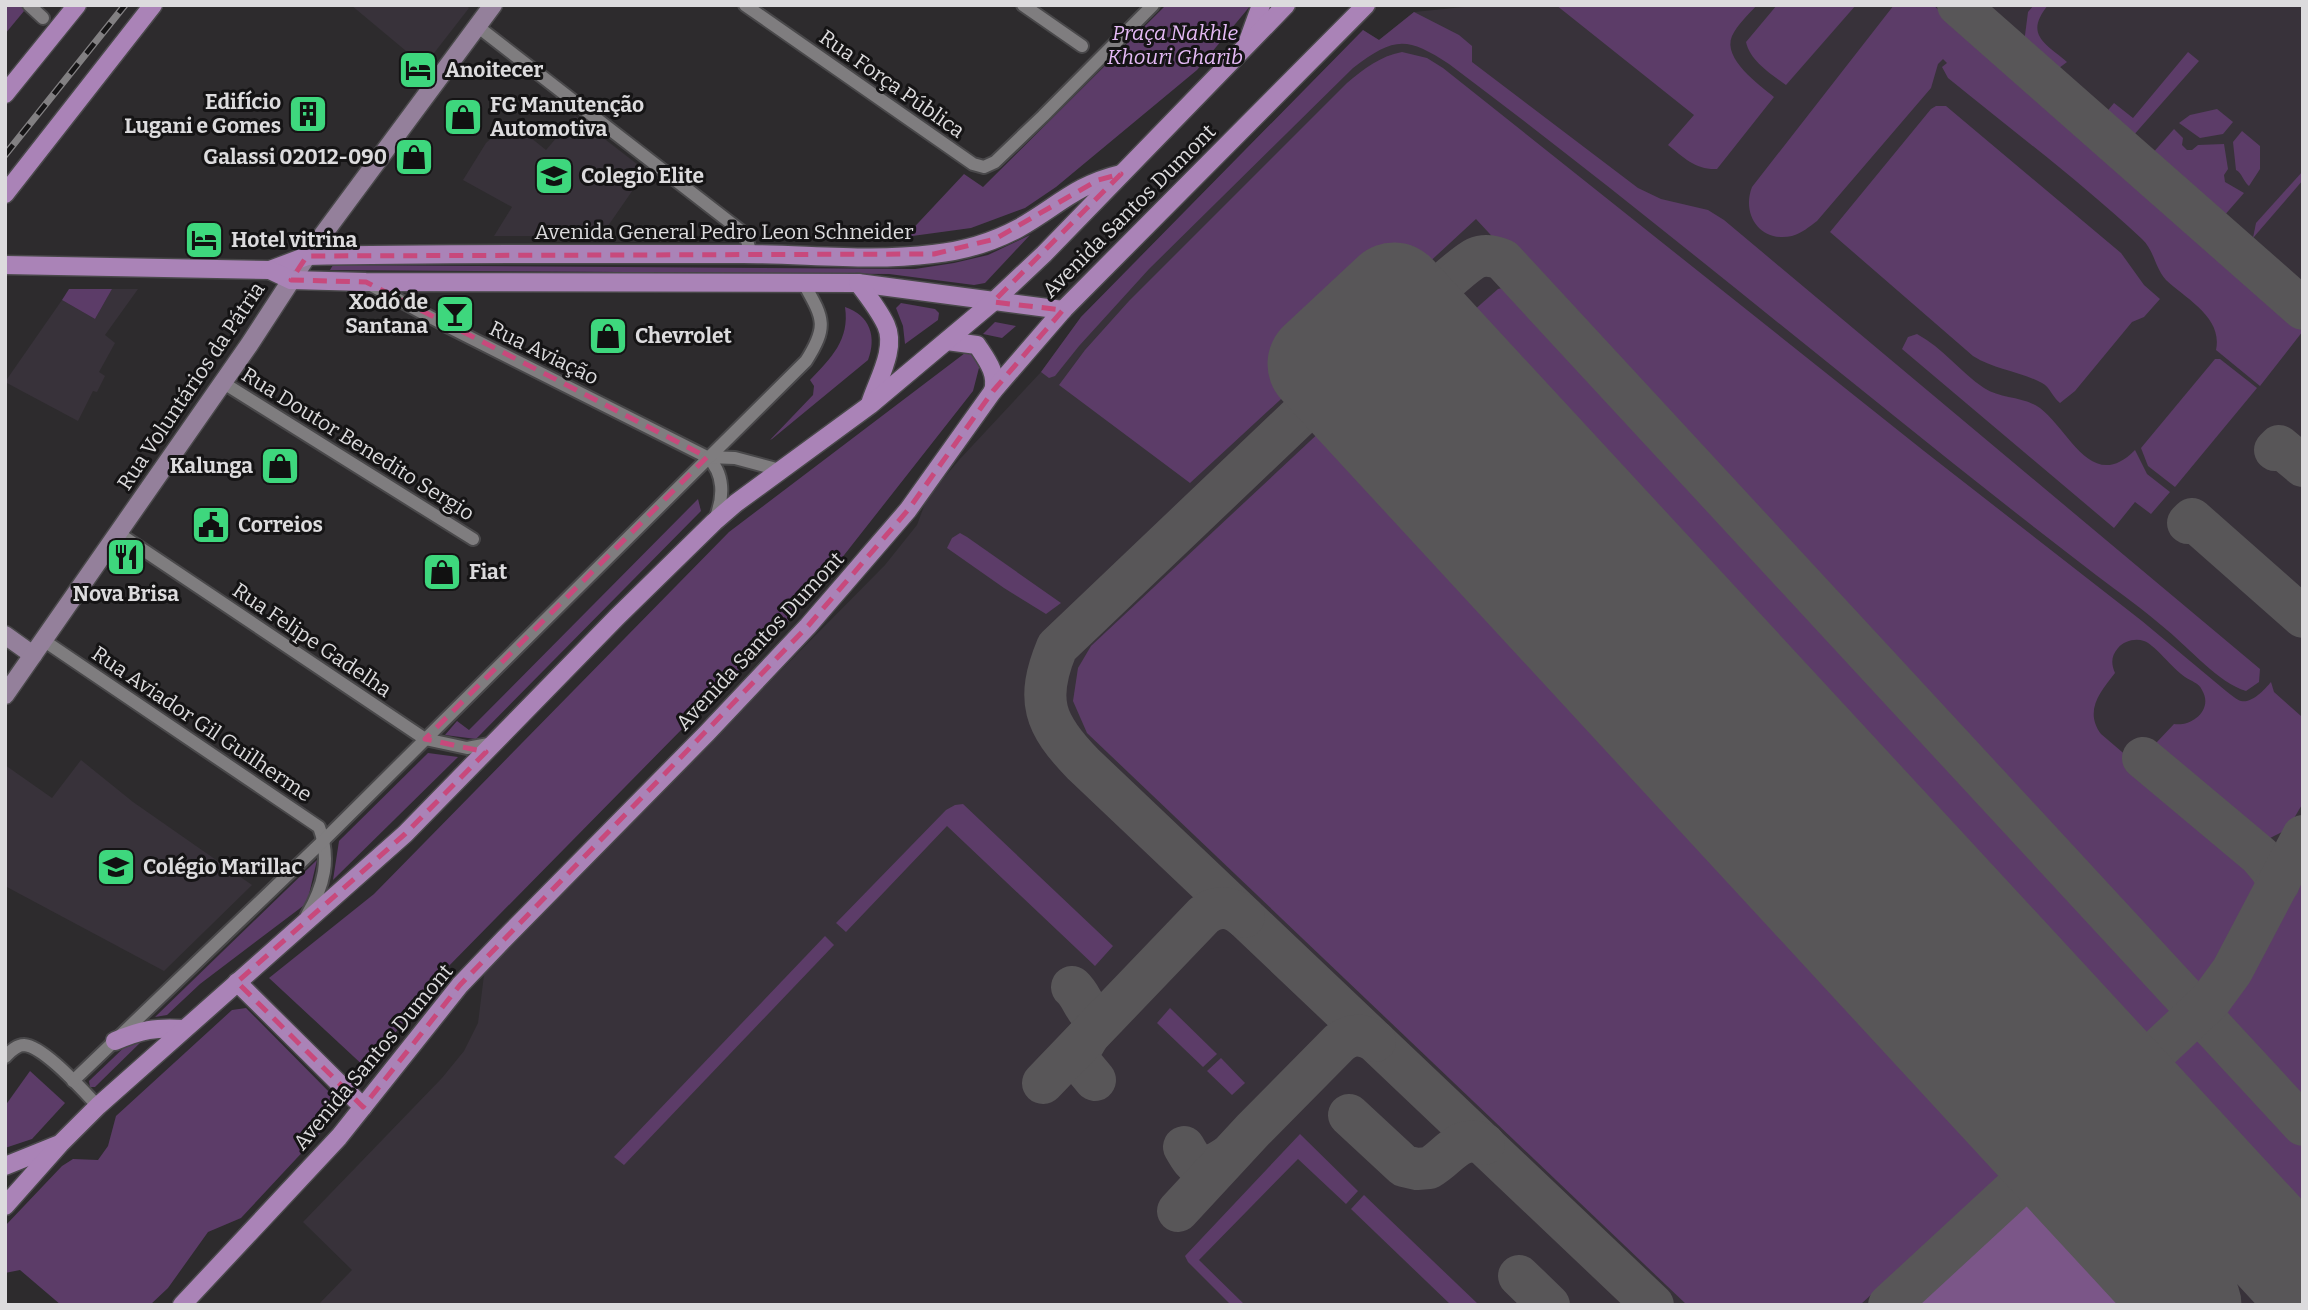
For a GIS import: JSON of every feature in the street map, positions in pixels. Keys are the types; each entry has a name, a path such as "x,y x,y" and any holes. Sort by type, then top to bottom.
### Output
{"main road":[{"path":"5,94 77,5"},
{"path":"5,194 153,5"},
{"name":"Rua Voluntários da Pátria","path":"5,695 307,256 493,5"},
{"path":"1246,47 1261,5"},
{"name":"Avenida Santos Dumont","path":"5,1206 98,1106 405,834 714,522 870,405 994,301 1044,254 1286,5"},
{"name":"Avenida Santos Dumont","path":"181,1305 339,1137 469,976 808,626 908,510 993,391 1063,310 1366,5"},
{"name":"Avenida General Pedro Leon Schneider","path":"307,256 751,254 883,258 934,254 967,248 1018,228 1065,196 1097,180 1121,174"},
{"path":"5,265 270,270 307,256"},
{"path":"270,270 291,280 366,282 858,283 1063,310"},
{"path":"858,283 887,326 889,341 886,360 870,405"},
{"path":"947,341 976,345 993,372 993,391"},
{"path":"5,635 33,655"},
{"path":"237,982 363,1107"},
{"path":"115,1041 141,1030 157,1027 184,1029"},
{"path":"5,1166 61,1144"}],"street":[{"path":"29,5 43,18"},
{"name":"Rua Força Pública","path":"746,5 973,163 984,167 995,162 1044,116 1153,5"},
{"path":"1023,5 1082,46"},
{"path":"477,26 745,234 751,254"},
{"name":"Rua Aviação","path":"366,282 447,327 707,457 743,459 780,470"},
{"path":"73,1080 324,840 806,361 818,342 822,327 818,310 803,282"},
{"name":"Rua Doutor Benedito Sergio","path":"222,382 473,539"},
{"path":"707,457 715,464 721,483 720,508 714,522"},
{"name":"Rua Felipe Gadelha","path":"118,533 425,739 467,748 495,743"},
{"name":"Rua Aviador Gil Guilherme","path":"43,640 303,814 319,827 324,840"},
{"path":"299,929 319,895 326,866 324,840"},
{"path":"5,1057 15,1048 25,1045 38,1050 98,1106"}],"highlighted area":[{"path":"1121,174 993,302 1063,310 993,391 908,510 808,626 460,985 363,1107 237,982 405,834 486,752 425,739 707,457 366,282 291,280 307,256 934,254 995,239 1098,180"}],"shaded area":[{"path":"351,5 465,5 469,8 424,66"},
{"path":"1483,5 2303,5 2303,1305 318,1305 352,1270 303,1222 442,1078 464,1051 478,1023 484,975 494,961 885,565 917,525 927,498 1041,372 1081,317 1363,30 1379,40 1414,12"},
{"name":"Colegio Elite","path":"575,116 646,171 601,236 494,236 512,207 463,180 486,143 510,121 546,150"},
{"path":"112,289 138,289 105,335 115,343 99,372 105,376 97,392 93,391 78,421 5,382 62,300 95,319"},
{"name":"Colégio Marillac","path":"81,760 133,802 252,885 164,971 5,886 5,765 52,798"},
{"path":"2058,1190 2085,1197 2099,1207 2189,1305 1917,1305 2031,1200 2041,1193"}],"green space":[{"path":"5,5 29,5 5,34"},
{"name":"Praça Nakhle Khouri Gharib","path":"1166,5 1251,5 1197,70 1056,187 1025,208 971,228 905,237 964,174 983,187"},
{"path":"1556,5 1757,5 1737,28 1730,45 1732,54 1744,71 1774,97 1717,169 1696,165 1668,145 1694,115"},
{"path":"1777,5 1856,5 1786,85 1756,61 1746,42"},
{"path":"1894,5 1933,5 2303,331 2260,386 2216,350 2217,338 2209,318 2166,280 2142,239 2071,177 1948,78 1942,67 1947,63 1943,59 1938,64 1931,88 1817,221 1796,235 1781,237 1771,235 1756,225 1749,207 1752,187"},
{"path":"2034,5 2048,5 2041,15 2038,31 2045,44 2067,62 2059,68 2050,66 2024,43 2028,12"},
{"path":"1414,12 1459,35 1472,46 1472,62 1638,188 1661,199 1708,210 1724,220 2260,669 2259,682 2246,691 2225,681 2150,616 1934,448 1531,126 1449,64 1422,48 1411,45 1400,44 1379,50 1353,68 1149,269 1055,376 1049,378 1041,372 1081,317 1363,30 1379,40"},
{"path":"1402,52 1427,58 1443,68 2142,621 2234,697 2241,701 2250,700 2271,682 2274,692 2301,716 2303,714 2303,803 2290,825 2282,832 2270,838 2255,839 2155,755 2157,742 2174,724 2187,723 2199,716 2203,710 2205,697 2199,686 2180,673 2148,643 2133,640 2120,646 2114,654 2112,660 2115,673 2096,702 2094,717 2101,734 2251,862 2261,876 2261,884 2207,981 2196,986 2180,980 1476,219 1190,483 1059,385 1085,350 1129,301 1347,83 1379,60"},
{"path":"2188,52 2199,61 2132,137 2105,114 2114,103 2133,118"},
{"path":"1936,106 1946,106 2121,253 2144,285 2160,299 2144,317 2132,322 2075,391 2060,403 2042,383 1973,356 1830,232"},
{"path":"2217,109 2233,122 2223,134 2200,138 2179,123 2190,115"},
{"path":"2174,129 2183,138 2182,145 2187,150 2198,145 2224,144 2228,169 2224,175 2225,182 2244,193 2223,217 2151,155"},
{"path":"2242,131 2260,146 2260,169 2249,186 2236,170 2233,142"},
{"path":"2303,171 2303,180 2253,238 2256,223"},
{"path":"1030,235 985,283 974,285 889,274 330,270 333,265 915,269 988,255"},
{"path":"1510,286 1532,300 2164,988 2173,1002 2171,1012 2161,1029 2153,1036 2118,1055 2090,1045 1453,357 1445,343 1447,334 1498,289"},
{"path":"69,289 112,289 95,319 62,300"},
{"path":"901,303 935,309 939,313 938,320 905,344 903,326 896,308"},
{"path":"845,307 866,321 872,343 868,360 770,440 813,395 814,386 810,380 832,356 842,339 846,319"},
{"path":"995,322 1016,326 1002,338 983,334"},
{"path":"1917,334 1984,388 2040,408 2082,454 2094,462 2106,465 2120,462 2135,450 2147,474 2170,492 2151,514 2135,502 2114,528 1902,349 1908,337"},
{"path":"965,353 975,354 980,364 973,391 808,601 441,974 367,1069 269,978 374,894 729,532"},
{"path":"2215,359 2220,359 2257,388 2175,487 2148,466 2141,448"},
{"path":"1355,410 1368,416 1997,1096 2013,1130 2013,1157 2009,1167 1860,1305 1687,1305 1087,733 1073,701 1078,668 1091,646 1340,413"},
{"path":"698,499 701,511 476,739 445,735 457,721 469,730"},
{"path":"960,533 1061,603 1046,614 1004,588 947,548 952,538"},
{"path":"428,753 458,757 333,880 339,841"},
{"path":"963,804 1113,946 1095,966 947,826 846,932 836,923 946,810"},
{"path":"317,860 307,903 200,984 167,1015 155,1017"},
{"path":"2303,869 2303,1114 2231,1036 2223,1023 2225,1005 2258,954"},
{"path":"825,936 834,945 624,1165 614,1157"},
{"path":"246,1008 339,1102 341,1109 337,1115 241,1218 208,1232 168,1288 150,1305 61,1305 20,1270 5,1273 5,1226 62,1166 73,1159 98,1160 108,1146 116,1116 232,1010"},
{"path":"1170,1008 1217,1054 1203,1067 1157,1023"},
{"path":"146,1037 95,1087 90,1087 89,1081 133,1039"},
{"path":"2199,1039 2213,1041 2303,1138 2303,1278 2151,1111 2149,1090 2153,1078 2172,1058"},
{"path":"1221,1058 1245,1083 1232,1095 1207,1071"},
{"path":"30,1071 65,1103 32,1139 5,1148 5,1106"},
{"path":"1300,1134 1358,1191 1346,1204 1298,1159 1199,1260 1245,1305 1231,1305 1185,1256"},
{"path":"1364,1195 1479,1305 1451,1305 1351,1209"}],"taxiway":[{"path":"1958,5 2303,309"},
{"path":"1423,398 1408,377 1400,352 1401,334 1406,321 1470,261 1486,256 1503,260 2303,1125"},
{"path":"1544,532 1403,384 1378,371 1353,372 1336,381 1057,647 1046,682 1045,697 1047,710 1059,736 1083,764 1653,1305"},
{"path":"2275,450 2279,446 2303,466"},
{"path":"2188,523 2192,519 2303,617"},
{"path":"2143,758 2260,856 2279,883"},
{"path":"2026,1054 2055,1082 2076,1094 2100,1095 2115,1090 2210,1001 2232,971 2303,836"},
{"path":"1043,1083 1204,915 1224,908 1244,917"},
{"path":"1072,987 1093,1016 1098,1019 1106,1017"},
{"path":"1090,1033 1080,1050 1080,1062 1095,1080"},
{"path":"1178,1211 1339,1043 1348,1037 1357,1036 1375,1041"},
{"path":"1889,1305 2058,1149 2067,1117 2057,1091 2042,1073"},
{"path":"2115,1090 2108,1105 2106,1119 2109,1132 2122,1156 2151,1189"},
{"path":"1349,1115 1404,1166 1417,1169 1429,1168 1460,1144 1484,1144"},
{"path":"1184,1147 1193,1161 1201,1167 1227,1157"},
{"path":"1519,1276 1549,1305"}],"runway":[{"path":"2189,1305 1320,364 1394,295 2303,1278"}],"railway":[{"path":"5,155 125,5"}],"place":[{"name":"Anoitecer","path":"418,70"},
{"name":"Edifício Lugani e Gomes","path":"308,114"},
{"name":"FG Manutenção Automotiva","path":"463,117"},
{"name":"Galassi 02012-090","path":"414,157"},
{"name":"Colegio Elite","path":"554,176"},
{"name":"Hotel vitrina","path":"204,240"},
{"name":"Xodó de Santana","path":"455,314"},
{"name":"Chevrolet","path":"608,336"},
{"name":"Kalunga","path":"280,466"},
{"name":"Correios","path":"211,525"},
{"name":"Nova Brisa","path":"126,557"},
{"name":"Fiat","path":"442,572"},
{"name":"Colégio Marillac","path":"116,867"}]}
